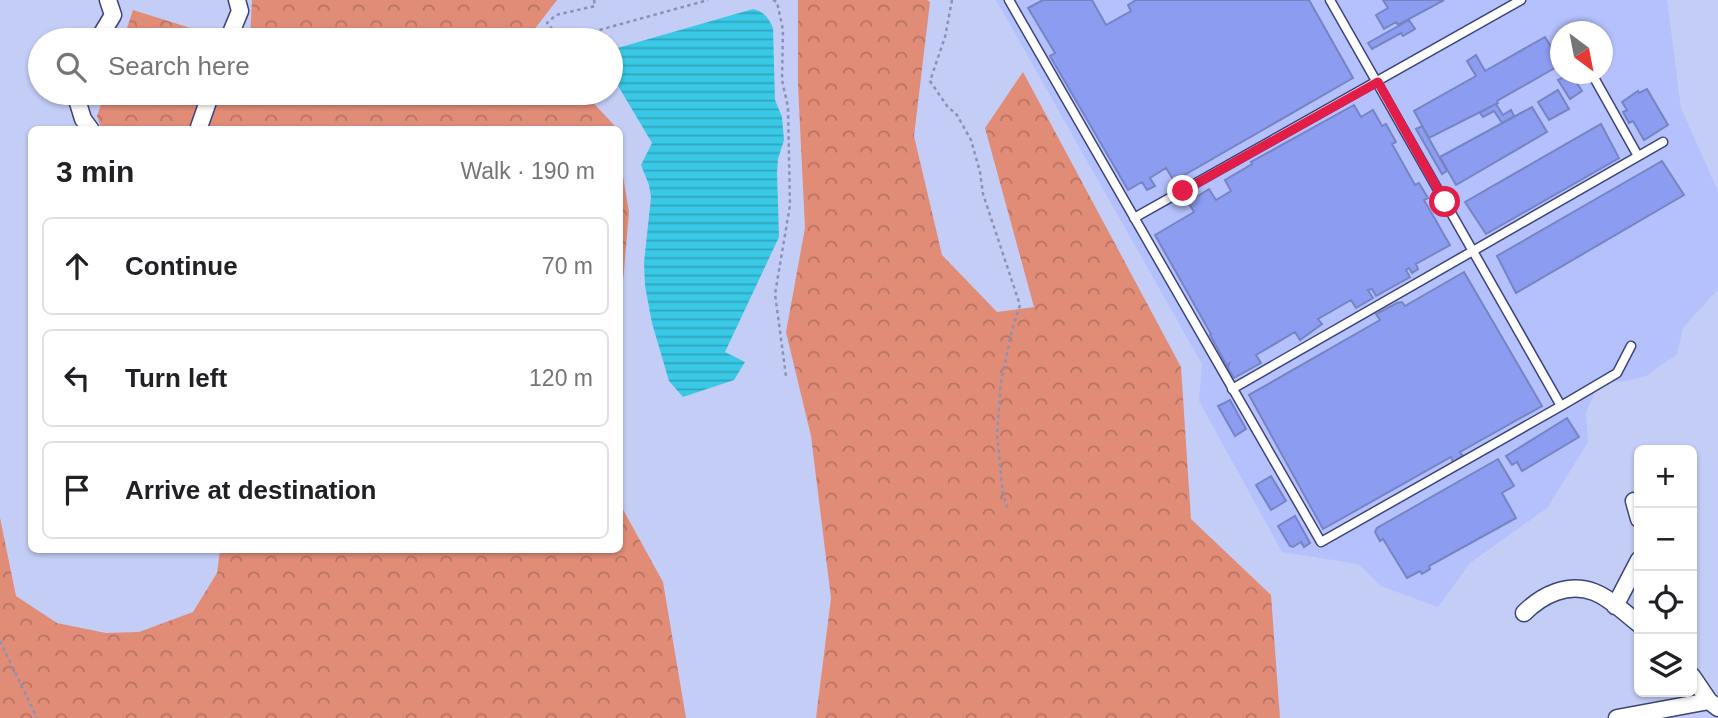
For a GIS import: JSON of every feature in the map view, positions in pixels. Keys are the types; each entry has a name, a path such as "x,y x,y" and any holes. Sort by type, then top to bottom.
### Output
{"street":[{"path":"105,28 113,15 108,0"},
{"path":"233,28 240,11 237,0"},
{"path":"79,105 88,126"},
{"path":"199,126 207,105"},
{"path":"1615,606 1634,570"},
{"path":"1524,613 1536,601 1552,593 1574,589 1594,592 1634,620"},
{"path":"1616,718 1713,705 1697,683"}],"lane":[{"path":"1009,0 1321,542 1617,373 1630,346"},
{"path":"1330,0 1561,406"},
{"path":"1134,218 1521,0"},
{"path":"1598,84 1638,156"},
{"path":"1232,389 1663,142"}],"path":[{"path":"552,28 547,23 556,15 595,6 594,0"},
{"path":"606,28 708,0"},
{"path":"774,0 777,2 783,30 782,79 788,107 790,205 775,294 786,376"},
{"path":"953,0 945,37 930,81 947,106 957,115 971,140 983,194 1020,305 1001,382 997,433 1003,495 1008,509"},
{"path":"0,641 37,718"}],"shaded area":[{"path":"996,0 1667,0 1681,108 1718,191 1718,289 1683,328 1677,354 1646,376 1608,382 1596,390 1586,412 1588,442 1547,508 1470,563 1438,607 1381,586 1358,564 1282,552 1199,401 1202,364"},
{"path":"753,9 765,15 773,28 775,100 782,117 784,140 777,173 779,237 725,352 745,362 734,380 683,397 669,381 652,323 645,286 644,263 651,197 641,165 652,143 623,94 623,46"}],"green space":[{"path":"252,0 557,0 535,28 251,28"},
{"path":"798,0 930,2 914,136 942,255 997,312 1034,307 985,128 1023,72 1181,367 1191,519 1271,595 1280,718 816,718 831,598 811,436 786,332 805,228 798,85"},
{"path":"133,10 191,28 127,28"},
{"path":"101,105 595,105 614,126 101,126 97,116"},
{"path":"623,177 629,212 623,281"},
{"path":"623,509 663,582 686,718 0,718 0,518 16,596 57,623 106,633 139,632 193,612 217,573 220,553 623,553"}],"building":[{"path":"1043,0 1092,0 1106,25 1131,11 1128,5 1136,0 1309,0 1353,78 1174,181 1166,168 1150,178 1155,186 1147,190 1142,182 1128,190 1050,56 1055,53 1028,8"},
{"path":"1383,0 1444,0 1398,25 1396,22 1384,29 1376,15 1388,8"},
{"path":"1409,20 1415,29 1403,36 1401,33 1372,49 1368,43"},
{"path":"1545,37 1550,45 1550,71 1497,101 1498,103 1429,138 1414,111 1476,76 1467,61 1476,55 1485,71"},
{"path":"1561,84 1577,84 1582,91 1570,99"},
{"path":"1647,89 1668,125 1644,140 1633,121 1629,123 1623,112 1627,110 1622,102 1638,91 1639,93"},
{"path":"1558,90 1569,109 1549,120 1538,102"},
{"path":"1496,104 1503,115 1511,110 1514,116 1502,123 1494,111 1483,117 1480,113"},
{"path":"1354,105 1361,117 1373,110 1382,126 1386,124 1396,142 1392,144 1415,185 1419,183 1428,198 1424,200 1450,245 1416,264 1418,269 1412,273 1409,268 1406,270 1410,277 1376,296 1372,289 1368,290 1373,298 1356,308 1351,300 1318,319 1322,324 1300,340 1295,332 1256,355 1261,363 1234,378 1228,368 1229,364 1227,366 1155,235 1194,212 1188,202 1209,189 1216,200 1231,191 1225,180 1252,164 1251,162"},
{"path":"1532,107 1547,132 1456,185 1440,157"},
{"path":"1601,124 1619,158 1486,234 1465,202"},
{"path":"1422,126 1447,171 1442,174 1416,129"},
{"path":"1662,161 1684,195 1516,293 1497,256"},
{"path":"1464,272 1542,406 1460,452 1463,456 1453,462 1451,457 1323,529 1249,395 1380,320 1376,314 1397,303 1402,302 1405,306"},
{"path":"1230,400 1246,429 1235,436 1218,406"},
{"path":"1567,418 1579,437 1522,471 1517,462 1512,465 1506,456"},
{"path":"1498,459 1514,486 1502,493 1516,518 1429,566 1430,569 1422,574 1420,571 1407,578 1383,539 1380,541 1375,532 1377,528"},
{"path":"1271,476 1286,501 1271,510 1256,485"},
{"path":"1295,516 1310,543 1304,547 1301,542 1290,546 1278,526"}],"route":[{"path":"1183,191 1378,82 1445,202"}]}
